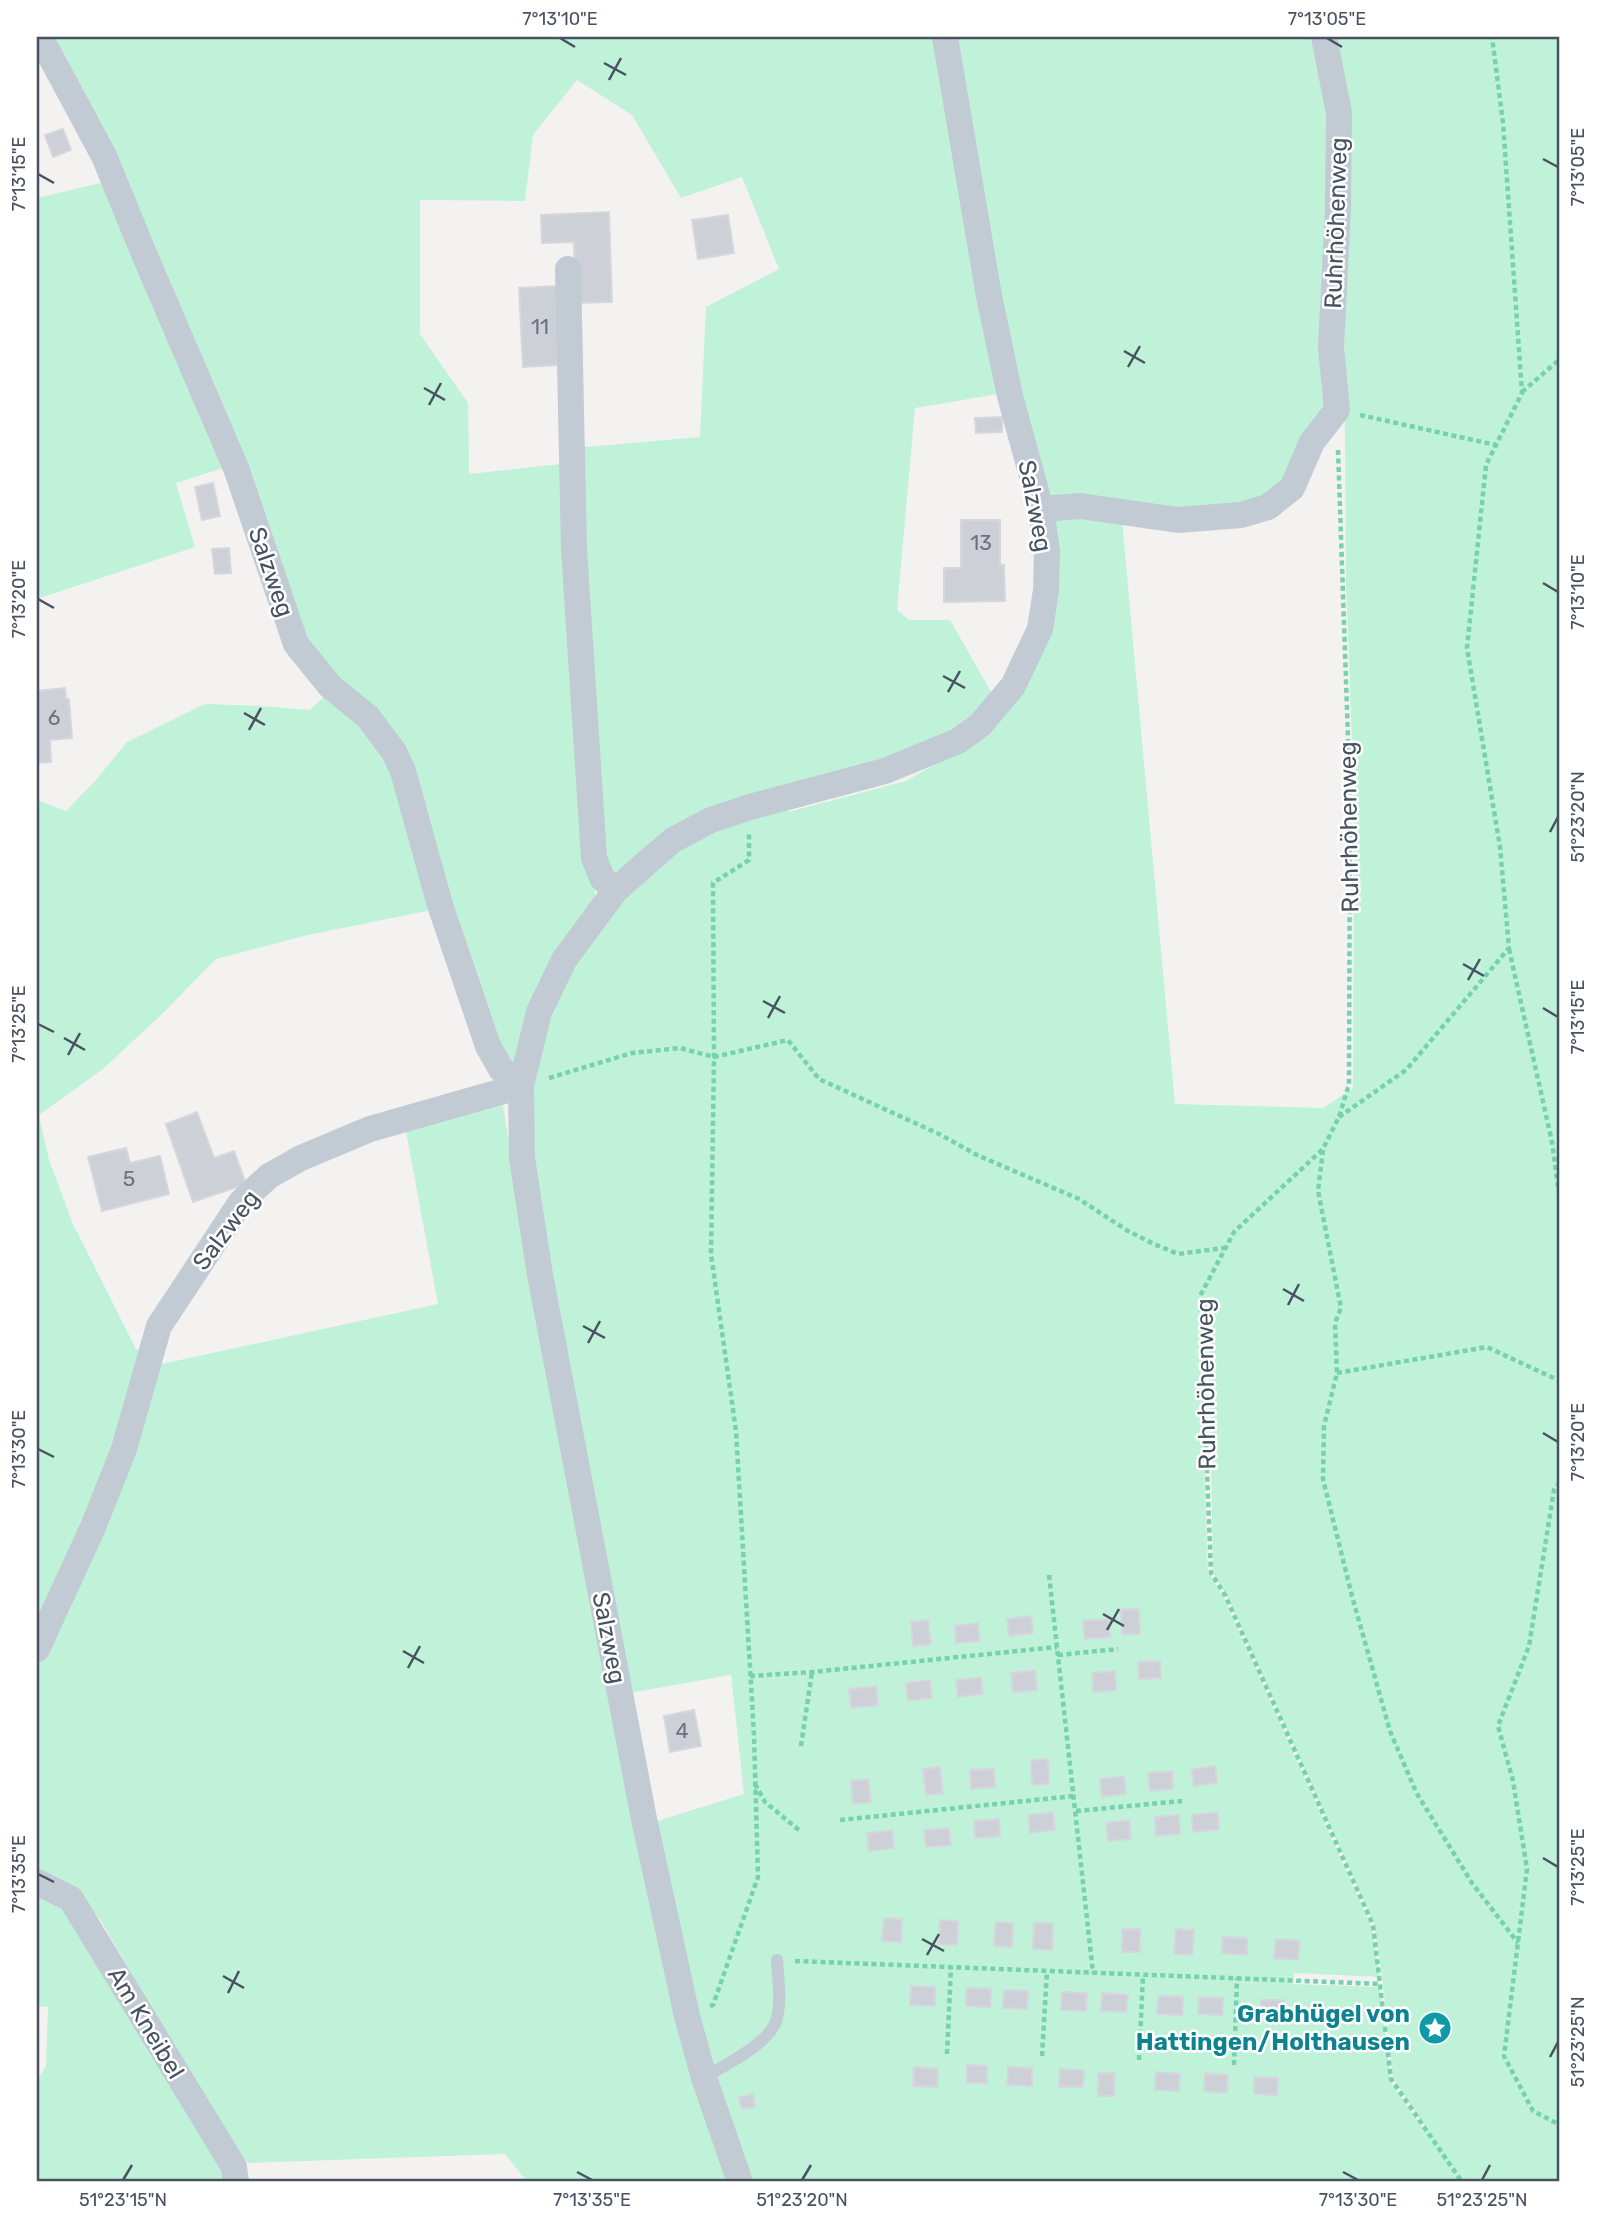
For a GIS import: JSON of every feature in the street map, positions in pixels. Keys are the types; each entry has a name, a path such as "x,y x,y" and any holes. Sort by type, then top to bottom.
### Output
{"street":[{"name":"Salzweg","path":"40,37 104,156 236,468 296,644 330,686 368,717 394,752 403,771 440,905 488,1046 501,1069 521,1086"},
{"name":"Salzweg","path":"740,2182 704,2078 687,2016 644,1819 540,1275 522,1157 521,1086 539,1012 551,986 564,960 615,891 673,840 711,820 885,771 958,741 979,725 1013,686 1040,629 1046,590 1047,551 1041,509 1010,396 989,296 945,37"},
{"name":"Ruhrhöhenweg","path":"1324,37 1339,113 1331,347 1337,410"},
{"path":"568,269 574,549 594,858 602,877 615,891"},
{"path":"1041,509 1080,506 1178,520 1241,515 1268,507 1292,488 1312,442 1337,410"},
{"name":"Salzweg","path":"37,1649 93,1527 124,1449 159,1325 241,1202 269,1176 301,1158 358,1134 521,1086"},
{"name":"Am Kneibel","path":"37,1882 71,1899 241,2177"}],"lane":[{"path":"704,2078 748,2051 769,2033 776,2023 779,2009 777,1960"}],"path":[{"path":"1492,37 1503,123 1522,393"},
{"path":"1560,359 1522,393 1486,465 1467,648 1500,847 1509,948 1552,1142 1560,1201"},
{"path":"1337,410 1496,445"},
{"name":"Ruhrhöhenweg","path":"1337,410 1350,796 1349,1084 1339,1117 1323,1149 1234,1231 1200,1296 1211,1573 1225,1595 1373,1925 1391,2079 1462,2182"},
{"path":"687,2016 713,2005 758,1877 736,1431 711,1254 713,883 749,860 750,807"},
{"path":"1339,1117 1406,1070 1509,948"},
{"path":"521,1086 632,1053 680,1048 714,1057 788,1040 819,1079 939,1134 977,1155 1079,1199 1128,1231 1154,1244 1178,1254 1224,1248"},
{"path":"1323,1149 1318,1191 1341,1308 1335,1323 1337,1373 1324,1426 1323,1479 1390,1731 1416,1791 1472,1883 1518,1943"},
{"path":"1337,1373 1488,1347 1560,1381"},
{"path":"1560,1482 1554,1490 1529,1646 1498,1726 1513,1781 1527,1870 1504,2056 1533,2111 1560,2125"},
{"path":"1049,1574 1093,1973"},
{"path":"750,1676 1057,1647"},
{"path":"1058,1655 1118,1649"},
{"path":"801,1746 811,1672"},
{"path":"754,1783 765,1801 800,1831"},
{"path":"840,1820 1074,1796"},
{"path":"1076,1811 1182,1801"},
{"path":"777,1960 1381,1984"},
{"path":"947,2054 951,1967"},
{"path":"1042,2056 1047,1971"},
{"path":"1139,2060 1143,1975"},
{"path":"1234,2065 1237,1978"}],"green space":[{"path":"43,37 940,37 998,394 915,408 897,610 909,620 950,620 994,697 954,733 799,788 788,812 906,781 962,749 1035,669 1055,513 1122,520 1175,1104 1323,1108 1352,1089 1353,1085 1354,797 1346,581 1344,300 1332,37 1560,37 1560,2182 750,2182 709,2071 654,1822 744,1794 731,1675 629,1693 566,1389 521,1083 570,966 625,896 597,860 575,448 700,437 706,307 779,269 742,177 681,198 632,115 577,80 533,135 525,201 420,200 420,334 468,403 469,474 570,463 596,906 512,1069 501,1049 405,769 299,640 230,466 176,483 195,547 37,599 37,198 117,179","holes":["1200,1352 1209,1355 1213,1572 1226,1594 1374,1924 1393,2078 1426,2128 1422,2127 1391,2083 1380,1987 1293,1984 1294,1973 1380,1977 1371,1926 1223,1596 1208,1572"]},
{"path":"958,37 1317,37 1334,148 1334,395 1287,483 1231,511 1046,497 996,297"},
{"path":"330,691 379,735 437,909 308,935 216,959 103,1069 39,1115 49,1160 73,1224 136,1349 157,1365 438,1304 405,1126 503,1105 548,1386 676,2021 694,2089 728,2182 527,2182 505,2154 249,2163 236,2153 100,1919 76,1892 37,1872 37,800 66,811 127,742 205,704 310,710"},
{"path":"37,1889 69,1910 226,2176 227,2182 37,2182 37,2081 46,2066 48,2007 37,2006"}],"building":[{"path":"63,129 71,150 53,157 45,135"},
{"path":"609,212 612,302 576,303 574,242 542,243 541,215"},
{"path":"728,215 734,253 698,259 692,220"},
{"path":"557,286 560,365 523,367 519,288"},
{"path":"1002,417 1002,432 976,433 975,418"},
{"path":"213,483 220,516 202,520 195,487"},
{"path":"961,520 1000,520 1000,565 1004,565 1005,601 944,602 944,568 961,568"},
{"path":"229,548 231,573 215,574 212,549"},
{"path":"65,688 66,699 69,699 72,738 50,740 51,762 37,763 37,691"},
{"path":"197,1112 214,1158 234,1151 246,1184 193,1202 166,1124"},
{"path":"126,1148 130,1163 160,1156 169,1194 102,1211 88,1157"},
{"path":"1139,1609 1140,1634 1122,1634 1121,1610"},
{"path":"1031,1616 1033,1633 1009,1636 1007,1619"},
{"path":"1109,1619 1110,1637 1085,1639 1083,1621"},
{"path":"928,1620 931,1644 913,1646 911,1622"},
{"path":"978,1623 980,1641 956,1643 955,1626"},
{"path":"1160,1661 1161,1678 1139,1679 1138,1662"},
{"path":"1035,1670 1037,1690 1013,1692 1011,1673"},
{"path":"1115,1671 1116,1690 1093,1692 1092,1673"},
{"path":"981,1677 983,1694 958,1697 956,1680"},
{"path":"930,1680 932,1698 908,1701 906,1683"},
{"path":"876,1686 878,1705 851,1708 849,1689"},
{"path":"694,1710 701,1746 670,1752 664,1716"},
{"path":"1048,1759 1049,1784 1032,1785 1031,1760"},
{"path":"1215,1766 1217,1783 1194,1786 1192,1769"},
{"path":"940,1767 943,1793 926,1795 923,1769"},
{"path":"994,1769 995,1787 971,1789 970,1770"},
{"path":"1172,1771 1173,1789 1150,1791 1148,1773"},
{"path":"1124,1776 1126,1794 1102,1797 1100,1779"},
{"path":"868,1779 871,1802 853,1804 851,1781"},
{"path":"1053,1812 1055,1830 1030,1833 1028,1815"},
{"path":"1218,1812 1219,1829 1193,1832 1192,1815"},
{"path":"1179,1815 1180,1834 1156,1836 1155,1817"},
{"path":"999,1819 1000,1836 975,1838 974,1821"},
{"path":"1129,1820 1131,1839 1108,1841 1106,1823"},
{"path":"949,1828 951,1845 926,1847 924,1830"},
{"path":"892,1830 894,1848 869,1851 867,1833"},
{"path":"884,1918 902,1919 901,1942 882,1941"},
{"path":"940,1920 958,1921 957,1945 939,1944"},
{"path":"996,1922 1013,1923 1012,1947 994,1946"},
{"path":"1034,1923 1053,1923 1052,1950 1033,1949"},
{"path":"1122,1929 1140,1929 1140,1952 1122,1952"},
{"path":"1176,1929 1194,1930 1192,1955 1174,1954"},
{"path":"1223,1937 1247,1938 1247,1955 1222,1953"},
{"path":"1276,1939 1300,1941 1298,1960 1274,1958"},
{"path":"911,1986 935,1987 935,2006 910,2005"},
{"path":"966,1988 991,1989 990,2007 966,2006"},
{"path":"1004,1990 1028,1991 1027,2009 1003,2008"},
{"path":"1062,1992 1087,1993 1086,2011 1061,2010"},
{"path":"1102,1993 1128,1995 1126,2012 1101,2011"},
{"path":"1158,1996 1183,1997 1182,2015 1157,2014"},
{"path":"1199,1997 1223,1998 1222,2015 1198,2014"},
{"path":"1261,2000 1284,2000 1284,2018 1261,2018"},
{"path":"967,2065 987,2066 987,2083 967,2083"},
{"path":"914,2067 938,2069 937,2087 913,2086"},
{"path":"1008,2067 1032,2068 1032,2086 1007,2085"},
{"path":"1060,2069 1084,2070 1083,2087 1059,2087"},
{"path":"1156,2072 1180,2074 1179,2091 1155,2090"},
{"path":"1098,2073 1115,2073 1114,2096 1098,2096"},
{"path":"1205,2073 1228,2075 1227,2093 1204,2091"},
{"path":"1254,2077 1278,2078 1277,2095 1254,2094"},
{"path":"753,2094 755,2107 742,2109 739,2097"}],"place":[{"name":"Grabhügel von Hattingen/Holthausen","path":"1435,2028"}]}
